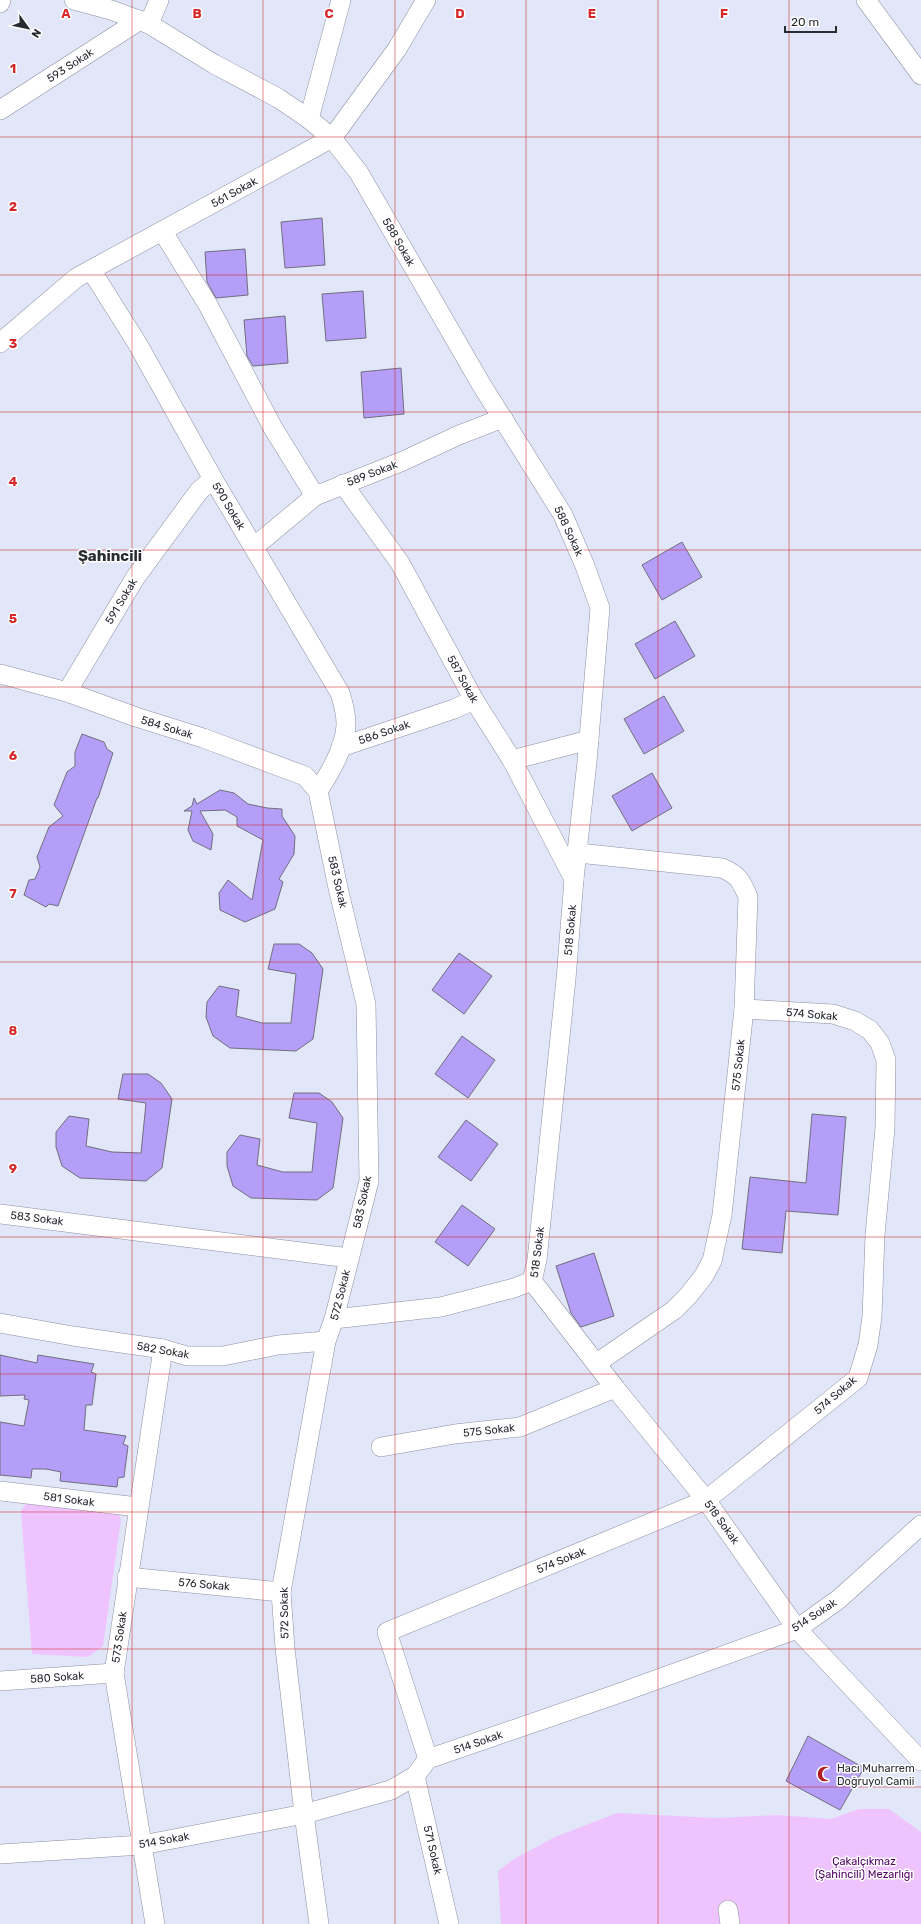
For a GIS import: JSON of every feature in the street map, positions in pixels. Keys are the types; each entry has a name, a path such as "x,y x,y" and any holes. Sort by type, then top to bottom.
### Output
{"street":[{"name":"588 Sokak","path":"74,0 111,10 145,22 214,64 278,98 309,118 332,138 360,172 481,384 563,515 586,566 600,608"},
{"path":"145,22 159,0"},
{"path":"309,118 341,0"},
{"name":"561 Sokak","path":"0,343 76,278 332,138 397,49 426,0"},
{"path":"866,0 921,75"},
{"name":"593 Sokak","path":"0,110 145,22"},
{"path":"162,232 208,305 273,428 315,496"},
{"name":"590 Sokak","path":"91,270 137,343 213,479 340,693 345,708 346,724 341,747"},
{"name":"589 Sokak","path":"254,547 315,496 403,461 459,435 503,418"},
{"name":"591 Sokak","path":"67,692 135,578 199,491 213,479"},
{"name":"587 Sokak","path":"343,484 400,563 474,700 512,760 574,879"},
{"name":"518 Sokak","path":"600,608 566,979 537,1260 532,1281 615,1388 706,1500 797,1629 921,1760"},
{"name":"584 Sokak","path":"0,674 67,692 136,717 203,738 305,776 319,795"},
{"name":"586 Sokak","path":"341,747 454,709 474,700"},
{"path":"512,760 589,740"},
{"path":"319,795 341,747"},
{"name":"583 Sokak","path":"0,1214 348,1258 369,1181 366,1004 338,888 319,795"},
{"name":"575 Sokak","path":"578,853 722,868 734,873 742,882 748,897 744,1009 722,1215 712,1261 703,1277 688,1296 674,1310 596,1363"},
{"name":"574 Sokak","path":"428,1759 388,1632 706,1500 858,1378 868,1345 872,1317 875,1235 885,1128 886,1060 880,1044 870,1030 855,1021 833,1014 744,1009"},
{"name":"572 Sokak","path":"319,1924 304,1814 285,1648 281,1592 326,1341 334,1319 348,1258"},
{"path":"334,1319 441,1307 514,1288 532,1281"},
{"name":"582 Sokak","path":"0,1323 73,1336 163,1349 187,1356 223,1356 278,1345 326,1341"},
{"name":"573 Sokak","path":"155,1924 114,1673 127,1577 163,1349"},
{"name":"575 Sokak","path":"381,1447 455,1434 520,1427 615,1388"},
{"name":"581 Sokak","path":"0,1491 138,1507"},
{"name":"514 Sokak","path":"0,1854 142,1845 304,1814 383,1794 401,1786 415,1776 428,1759 614,1695 797,1629 838,1599 921,1525"},
{"name":"576 Sokak","path":"127,1577 281,1592"},
{"name":"580 Sokak","path":"0,1681 114,1673"},
{"name":"571 Sokak","path":"415,1776 449,1924"}],"green space":[{"path":"26,1503 118,1511 121,1520 103,1646 88,1657 32,1654 21,1511"},
{"name":"Çakalçıkmaz (Şahincili) Mezarlığı","path":"859,1809 889,1809 921,1832 921,1924 501,1924 498,1871 514,1859 555,1837 617,1813 716,1818 777,1815 831,1819"}],"building":[{"path":"322,218 325,265 285,268 281,222"},
{"path":"245,249 248,295 216,298 207,282 205,252"},
{"path":"363,291 366,338 326,341 322,294"},
{"path":"285,316 288,363 253,366 247,356 244,320"},
{"path":"401,368 404,414 364,418 361,372"},
{"path":"682,542 702,577 662,600 642,565"},
{"path":"675,621 695,656 655,679 635,644"},
{"path":"664,696 684,731 644,754 624,719"},
{"path":"82,734 104,742 107,749 113,753 58,906 49,904 46,907 24,895 29,880 35,879 40,867 37,857 49,827 63,816 54,805 67,772 75,766 75,752"},
{"path":"652,773 672,808 632,831 612,796"},
{"path":"220,790 234,793 248,804 282,809 282,816 295,836 294,854 279,879 283,882 275,909 245,922 220,910 219,893 228,880 252,900 263,840 237,826 237,817 225,810 200,811 213,834 211,850 193,841 188,830 192,811 184,811 192,806 194,798 197,804"},
{"path":"274,944 299,944 312,953 323,969 313,1039 296,1051 230,1048 213,1036 206,1017 207,1002 219,986 239,990 236,1016 262,1023 291,1023 296,974 268,969"},
{"path":"459,953 492,976 464,1014 432,990"},
{"path":"462,1036 495,1060 468,1098 435,1074"},
{"path":"123,1074 148,1074 161,1083 172,1099 162,1168 146,1181 80,1178 62,1166 56,1147 56,1132 69,1116 89,1119 86,1146 112,1152 141,1153 146,1103 118,1099"},
{"path":"294,1093 319,1093 332,1102 343,1118 333,1188 317,1200 251,1198 233,1186 227,1166 227,1152 240,1135 260,1139 257,1165 283,1172 312,1172 317,1123 289,1118"},
{"path":"812,1114 846,1117 838,1215 786,1211 782,1253 742,1249 750,1177 806,1183"},
{"path":"466,1120 498,1144 471,1181 438,1157"},
{"path":"462,1205 495,1229 468,1266 435,1242"},
{"path":"594,1253 614,1316 581,1327 571,1313 556,1266"},
{"path":"0,1355 37,1363 38,1355 94,1364 91,1372 96,1374 92,1405 86,1405 84,1430 126,1436 123,1444 128,1446 124,1477 118,1478 117,1487 60,1481 61,1472 46,1469 32,1469 31,1478 0,1475 0,1422 24,1426 29,1400 24,1399 25,1395 0,1396"},
{"name":"Hacı Muharrem Doğruyol Camii","path":"808,1736 864,1768 840,1810 786,1781"}],"place":[{"name":"Hacı Muharrem Doğruyol Camii","path":"825,1774"}],"district":[{"name":"Şahincili","path":"110,556"}]}
